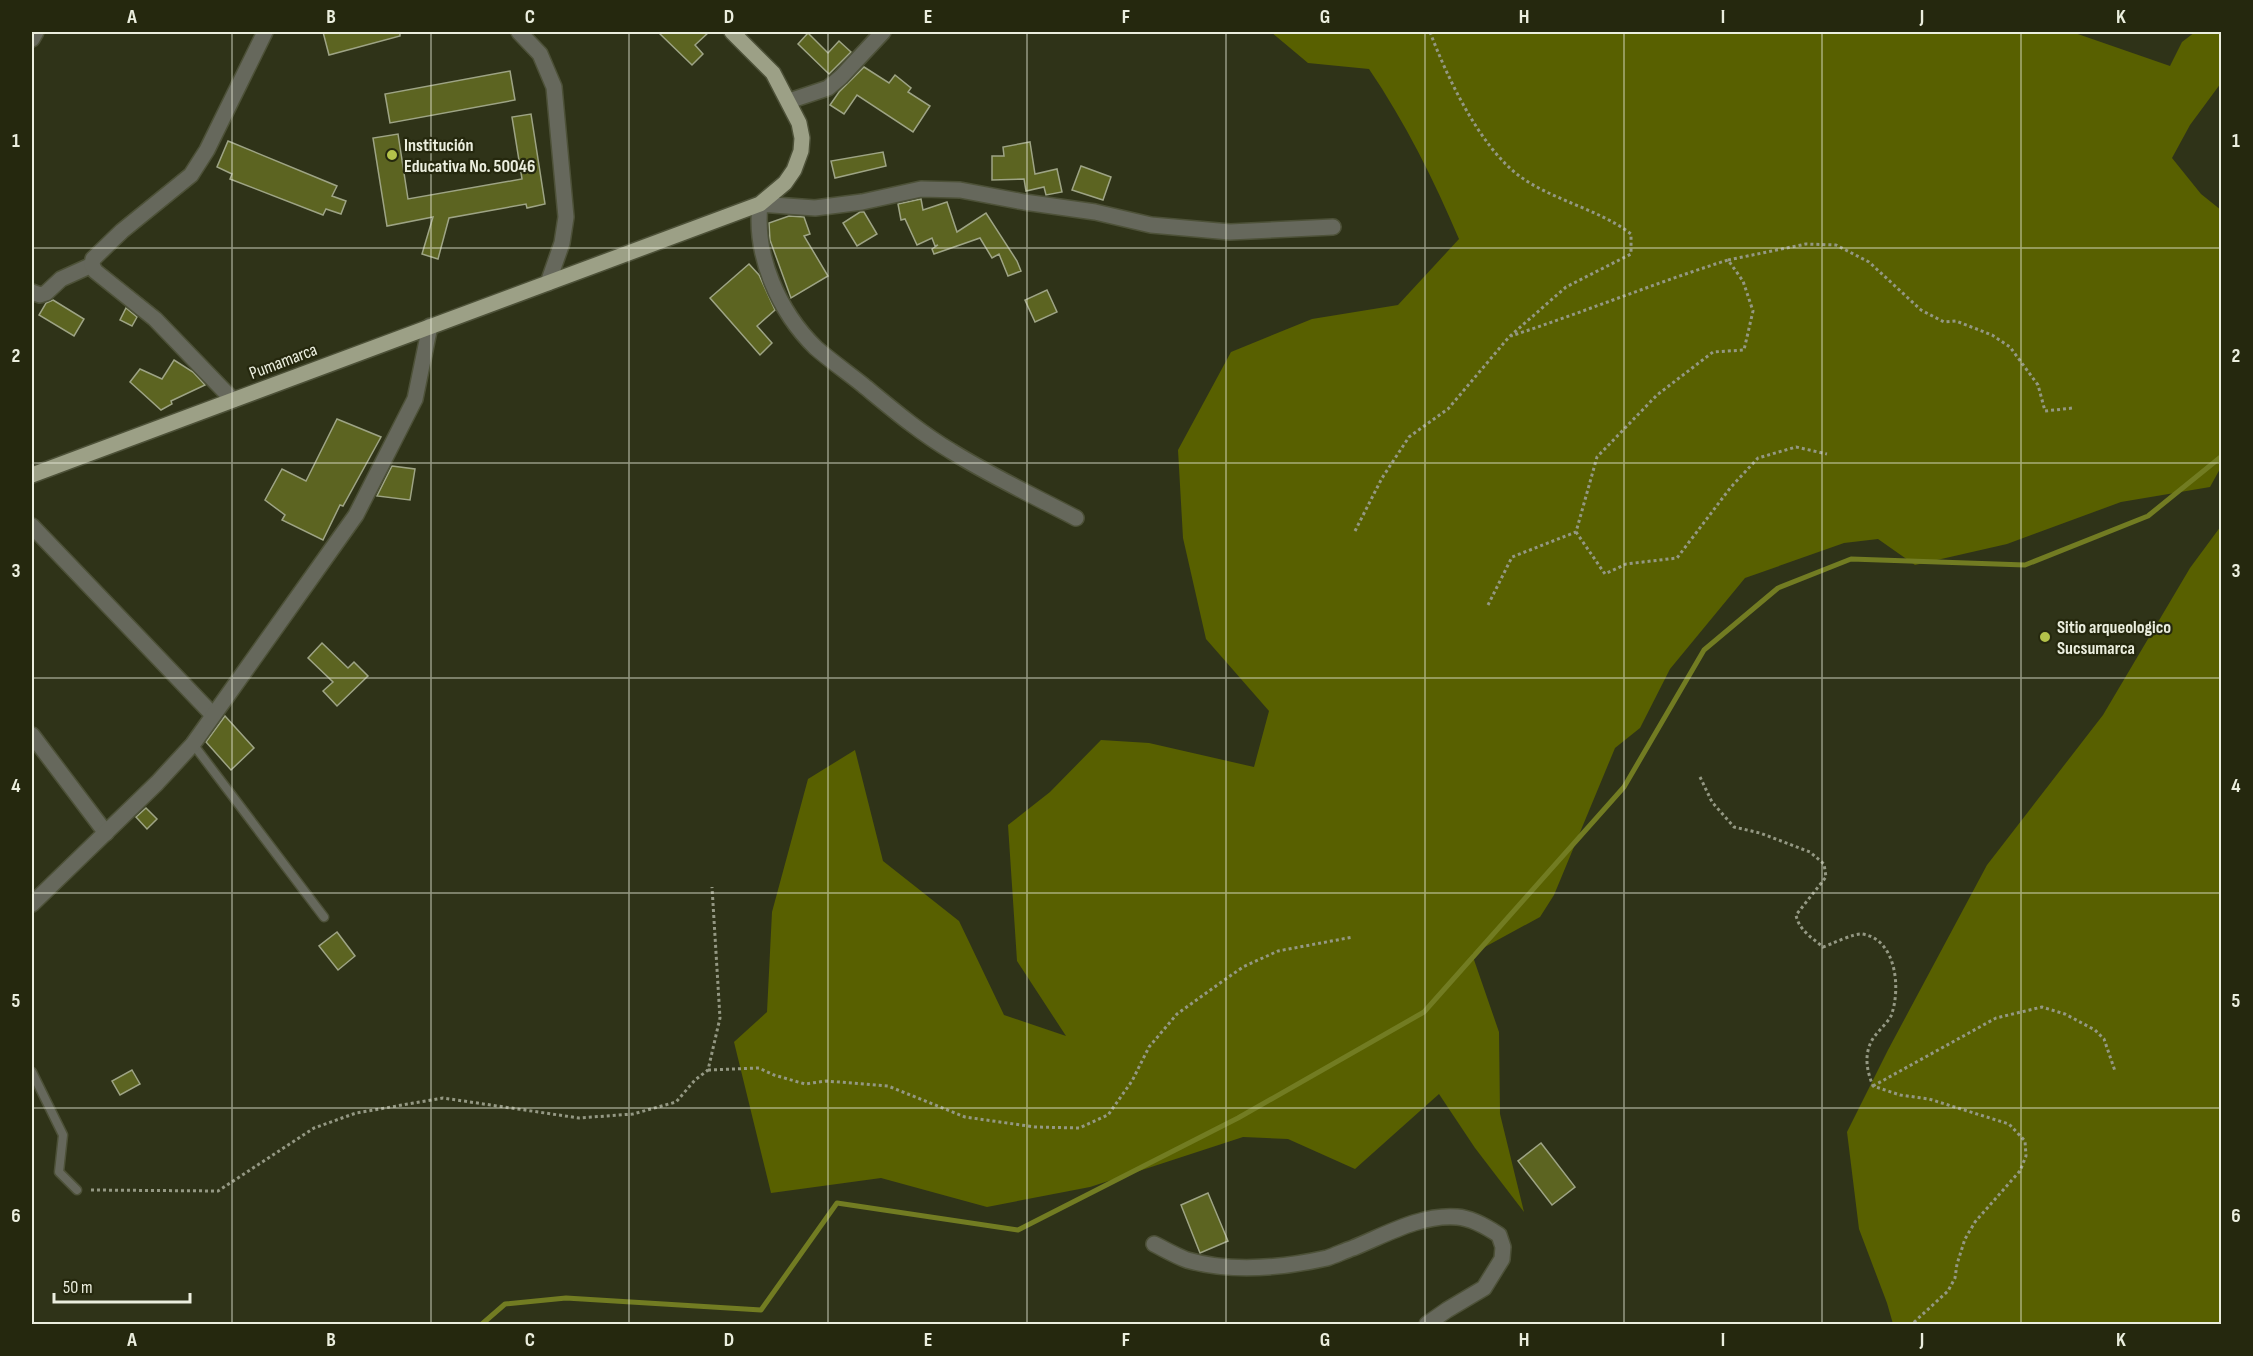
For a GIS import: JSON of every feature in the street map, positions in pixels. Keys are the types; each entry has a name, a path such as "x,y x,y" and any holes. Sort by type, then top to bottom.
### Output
{"main road":[{"name":"Pumamarca","path":"32,475 760,204 785,183 794,170 801,151 802,138 799,123 773,73 732,32"}],"street":[{"path":"32,39 36,32"},
{"path":"233,400 155,319 95,271 92,265 93,259 122,231 191,175 207,150 265,32"},
{"path":"519,32 540,54 554,87 566,217 562,243 548,283"},
{"path":"789,101 828,88 883,32"},
{"path":"1076,518 950,451 816,348 789,313 767,270 762,256 757,223 760,204 815,208 862,202 921,189 960,190 1095,212 1151,225 1230,232 1333,227"},
{"path":"32,292 40,295 61,279 92,265"},
{"path":"32,904 157,783 193,744 356,515 415,399 430,326"},
{"path":"32,526 213,715"},
{"path":"32,735 106,833"},
{"path":"1154,1244 1185,1259 1216,1266 1256,1267 1292,1265 1329,1257 1400,1227 1438,1218 1459,1217 1485,1226 1499,1235 1503,1247 1502,1259 1484,1288 1427,1324"}],"lane":[{"path":"193,744 324,917"},
{"path":"32,1072 63,1135 59,1172 77,1190"}],"path":[{"path":"1355,531 1382,478 1409,437 1448,410 1509,337 1566,287 1631,254 1631,234 1617,224 1518,175 1493,149 1475,125 1439,56 1430,32"},
{"path":"1509,337 1728,261 1806,244 1836,245 1869,262 1921,310 1944,322 1956,321 1992,335 2010,347 2038,385 2045,411 2073,408"},
{"path":"1576,532 1597,457 1657,395 1713,352 1744,350 1753,311 1743,281 1728,261"},
{"path":"1576,532 1605,574 1626,564 1677,558 1731,487 1758,458 1796,447 1827,454"},
{"path":"1488,605 1512,557 1576,532"},
{"path":"1700,777 1712,802 1734,827 1760,832 1810,852 1824,864 1826,877 1796,915 1798,925 1808,935 1823,947 1861,934 1876,940 1888,951 1897,982 1890,1016 1871,1042 1866,1068 1873,1086"},
{"path":"708,1070 720,1018 712,887"},
{"path":"77,1190 218,1191 314,1128 356,1113 443,1098 579,1118 633,1114 676,1102 695,1080 708,1070 759,1068 774,1076 805,1084 826,1081 888,1086 965,1117 1035,1127 1079,1128 1108,1115 1132,1081 1149,1047 1177,1014 1220,983 1244,967 1278,951 1353,937"},
{"path":"1873,1086 1996,1018 2042,1007 2065,1014 2095,1030 2104,1039 2115,1071"},
{"path":"1873,1086 1900,1095 1929,1099 2009,1124 2025,1141 2026,1156 2020,1171 1975,1222 1965,1239 1955,1278 1948,1291 1912,1324"}],"green space":[{"path":"1271,32 2072,32 2170,66 2182,42 2195,32 2221,32 2221,83 2190,125 2172,158 2201,194 2221,210 2221,467 2210,487 2121,502 2007,544 1915,565 1878,539 1844,543 1745,578 1670,669 1640,728 1615,748 1554,895 1540,917 1472,954 1499,1032 1500,1114 1524,1212 1475,1148 1439,1094 1355,1169 1288,1139 1243,1137 1090,1187 987,1207 881,1178 771,1193 734,1042 767,1012 772,912 808,779 855,750 883,861 959,921 1004,1015 1066,1036 1017,961 1008,825 1050,792 1101,740 1149,743 1254,767 1269,711 1206,639 1183,538 1178,450 1231,352 1312,319 1398,305 1459,239 1418,152 1369,69 1308,63"},
{"path":"2221,526 2221,1324 1893,1324 1859,1229 1847,1132 1987,865 2103,715 2190,568"}],"building":[{"path":"323,32 400,32 400,36 329,55"},
{"path":"658,32 709,32 695,45 703,54 692,65"},
{"path":"808,33 828,53 839,41 851,52 829,74 798,44"},
{"path":"864,67 889,83 895,75 911,88 908,92 930,106 913,132 857,95 844,114 830,105 839,92"},
{"path":"510,71 515,100 390,123 385,94"},
{"path":"531,114 545,204 527,208 526,204 449,218 438,259 422,254 433,217 387,226 373,138 398,134 408,199 522,179 512,117"},
{"path":"228,141 337,186 332,196 346,201 341,214 326,209 323,215 230,179 232,174 217,167"},
{"path":"1030,142 1035,174 1057,169 1062,192 1046,195 1044,187 1026,191 1024,179 992,180 992,156 1004,156 1003,147"},
{"path":"883,152 886,166 835,178 831,161"},
{"path":"1081,166 1111,177 1103,200 1072,190"},
{"path":"921,199 923,210 947,202 957,232 986,213 1021,271 1008,276 999,254 992,258 980,238 934,254 932,249 938,245 935,246 932,238 917,245 905,219 901,220 898,204"},
{"path":"860,212 864,212 877,234 857,246 843,223"},
{"path":"789,216 804,217 810,234 804,236 828,276 791,298 770,240 769,223"},
{"path":"749,264 759,275 775,310 757,326 772,343 760,355 710,298"},
{"path":"1047,290 1057,312 1035,322 1025,300"},
{"path":"53,300 84,319 74,336 39,315 46,303"},
{"path":"126,308 137,317 132,326 120,320"},
{"path":"174,360 193,372 205,385 171,401 172,404 161,410 130,382 140,369 162,379"},
{"path":"337,419 381,437 343,506 340,505 323,540 282,520 285,515 265,500 282,469 306,481"},
{"path":"392,466 415,469 410,500 377,496"},
{"path":"322,643 348,668 354,662 368,676 337,706 323,691 333,682 308,658"},
{"path":"225,716 254,748 231,770 206,742"},
{"path":"146,808 157,819 147,829 136,817"},
{"path":"337,932 355,956 338,970 319,946"},
{"path":"132,1070 140,1084 120,1095 112,1081"},
{"path":"1541,1143 1575,1187 1552,1205 1518,1161"},
{"path":"1208,1193 1228,1241 1200,1253 1181,1205"}],"waterway":[{"path":"482,1324 505,1304 566,1298 761,1310 837,1203 1018,1230 1238,1118 1424,1012 1624,787 1704,650 1778,588 1851,559 2025,565 2148,516 2222,456"}],"place":[{"name":"Institución Educativa No. 50046","path":"392,155"},
{"name":"Sitio arqueologico Sucsumarca","path":"2045,637"}]}
